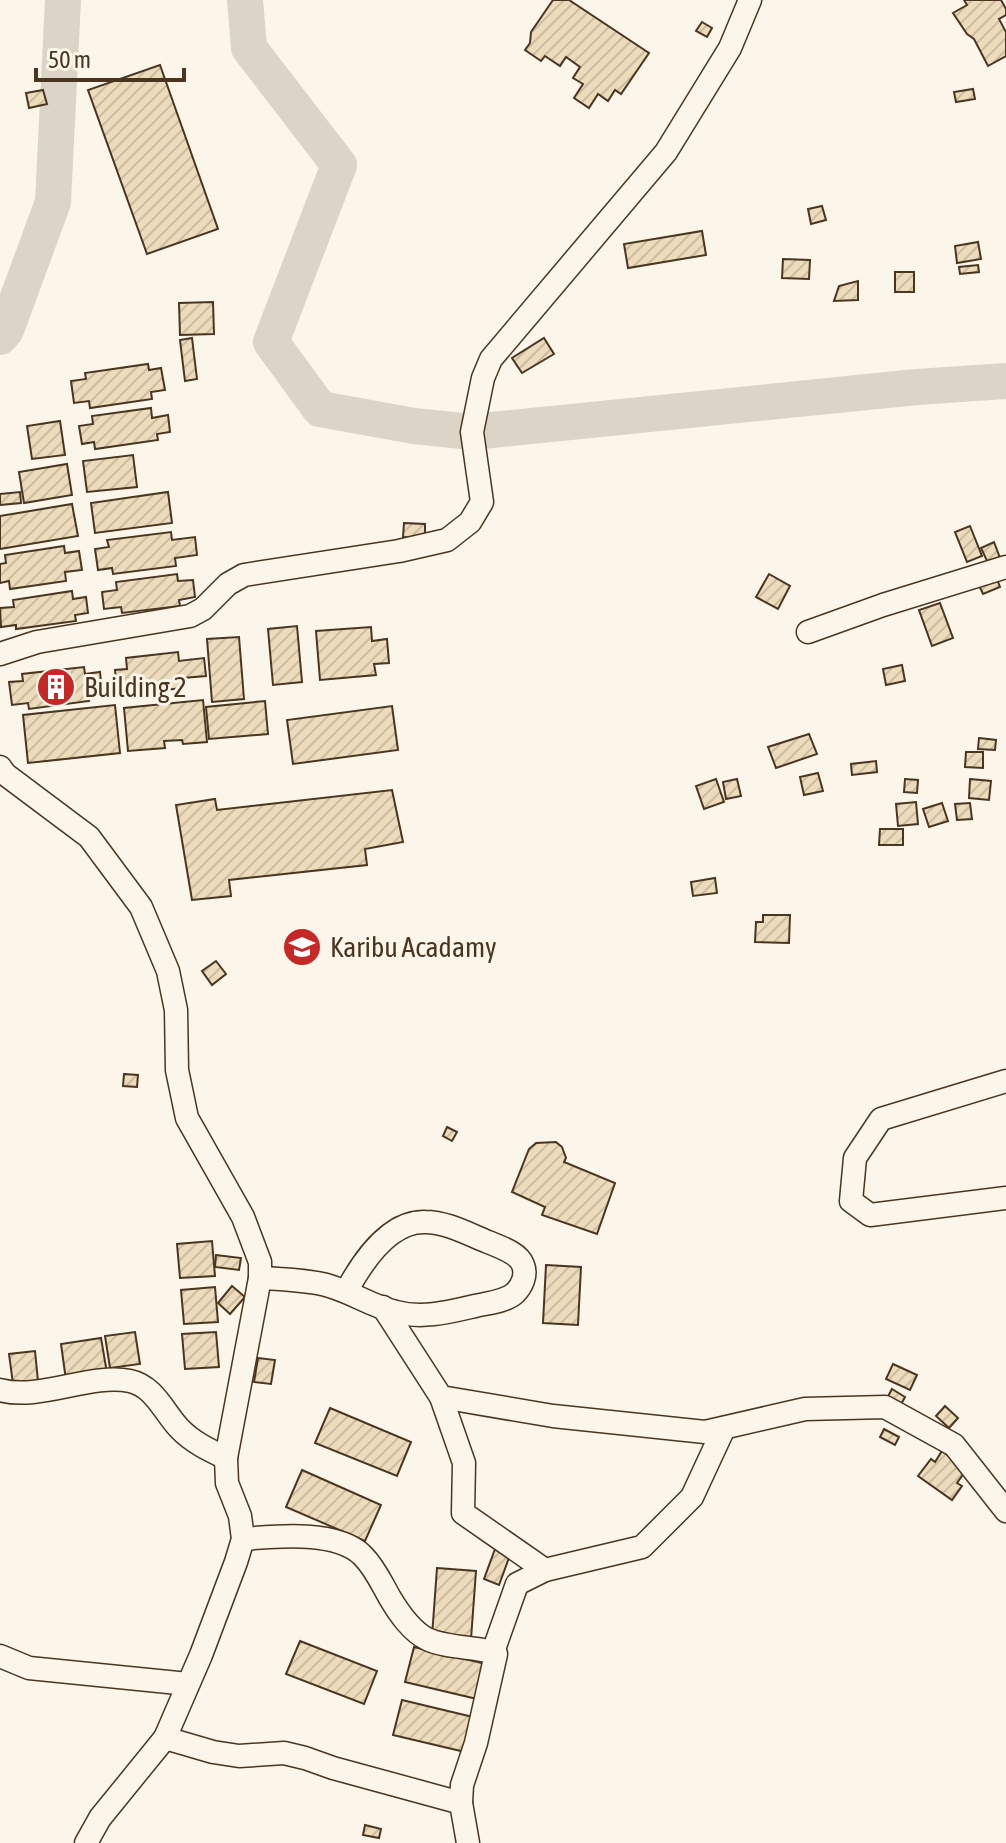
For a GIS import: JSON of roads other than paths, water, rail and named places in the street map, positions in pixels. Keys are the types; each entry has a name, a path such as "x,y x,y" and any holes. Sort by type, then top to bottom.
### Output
{"street":[{"path":"0,654 37,642 190,616 203,609 228,584 244,575 399,551 447,540 470,522 482,502 472,432 483,378 491,359 666,152 730,48 750,0"},
{"path":"808,632 1006,567"},
{"path":"0,767 5,774 89,837 141,907 168,971 176,1010 177,1070 187,1118 243,1217 260,1262 260,1278 226,1458 227,1483 240,1516 243,1539 165,1738 100,1818 86,1843"},
{"path":"1006,1081 881,1119 855,1158 851,1201 870,1215 1006,1198"},
{"path":"260,1278 323,1284 383,1307 414,1315 442,1314 510,1297 520,1288 524,1278 523,1265 515,1254 447,1225 422,1221 404,1227 384,1241 362,1263 346,1292"},
{"path":"383,1307 441,1397 464,1463 463,1513 545,1570"},
{"path":"0,1390 26,1391 117,1380 133,1381 152,1392 179,1428 197,1443 226,1458"},
{"path":"441,1397 553,1416 705,1432 805,1409 885,1407 954,1445 1006,1511"},
{"path":"493,1652 517,1584 545,1570 642,1547 692,1497 724,1428"},
{"path":"243,1539 289,1535 347,1544 362,1554 395,1606 416,1631 429,1640 493,1652 497,1658 462,1785 461,1803 468,1843"},
{"path":"0,1656 29,1668 188,1684"},
{"path":"165,1738 239,1756 284,1753 461,1803"}],"waterway":[{"path":"0,337 6,330 53,202 63,0"},
{"path":"245,0 249,48 339,165 271,342 320,409 414,426 472,432 917,387 1006,381"}],"place":[{"name":"Building 2","path":"56,687"},
{"name":"Karibu Acadamy","path":"302,947"}]}
